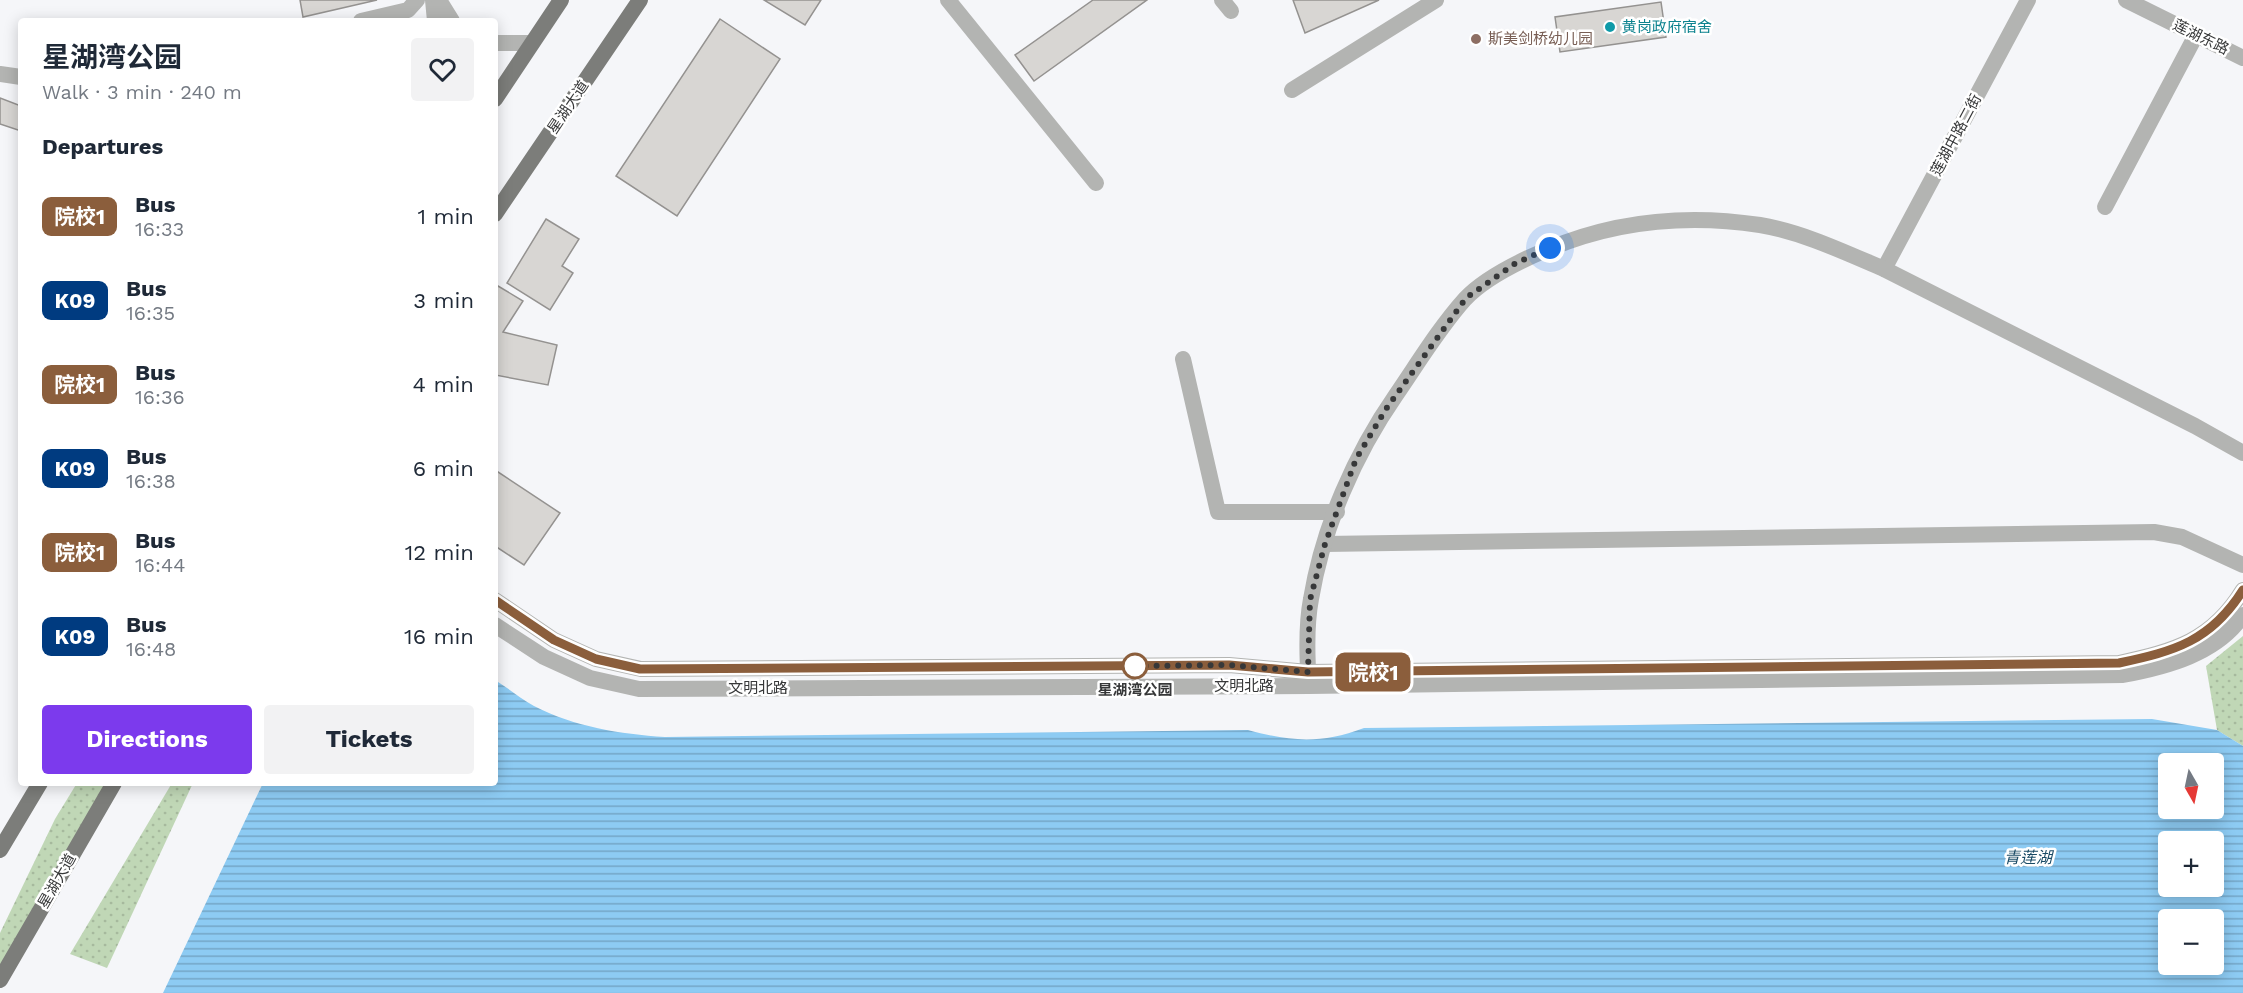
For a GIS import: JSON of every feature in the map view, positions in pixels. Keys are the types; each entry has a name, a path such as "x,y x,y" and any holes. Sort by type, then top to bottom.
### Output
{"main road":[{"path":"498,94 561,0"},
{"name":"星湖大道","path":"498,209 629,7 640,0"},
{"path":"0,850 38,786"},
{"name":"星湖大道","path":"0,980 112,786"}],"street":[{"path":"374,18 408,10 417,0"},
{"path":"433,0 435,18"},
{"path":"439,0 450,18"},
{"path":"948,0 1096,183"},
{"path":"1293,90 1436,0"},
{"name":"莲湖中路二街","path":"1884,269 2028,0"},
{"name":"莲湖东路","path":"2126,0 2243,58"},
{"path":"2104,207 2196,35"},
{"path":"498,43 532,43"},
{"path":"0,74 18,77"},
{"path":"1308,679 1310,600 1325,544 1356,459 1423,355 1466,298 1516,263 1567,241 1632,224 1694,219 1761,226 1832,247 1884,269 2195,426 2243,453"},
{"path":"1183,360 1218,512 1337,512"},
{"path":"1325,544 2154,532 2182,537 2243,566"},
{"name":"文明北路","path":"498,627 544,657 590,678 639,689 2119,663 2163,653 2199,637 2229,614 2243,590"},
{"name":"文明北路","path":"498,602 554,640 596,659 640,669 1229,665 1308,679 2123,675 2166,667 2204,650 2243,615"}],"green space":[{"path":"2243,636 2243,746 2217,730 2206,666"},
{"path":"75,786 107,786 0,967 0,933 55,819"},
{"path":"170,786 192,786 107,968 70,954"}],"water":[{"name":"青莲湖","path":"498,682 534,706 565,719 631,734 665,737 1248,730 1306,740 1334,737 1364,728 2152,719 2217,730 2243,746 2243,993 163,993 262,786 498,786"}],"building":[{"path":"300,0 377,0 303,17"},
{"path":"764,0 821,0 805,25"},
{"path":"1093,0 1147,0 1034,81 1015,55"},
{"path":"1293,0 1379,0 1305,33"},
{"name":"黄岗政府宿舍","path":"1661,2 1666,37 1560,52 1555,17"},
{"path":"720,19 780,59 677,216 616,176"},
{"path":"0,98 18,105 18,130 0,124"},
{"path":"546,219 579,239 562,266 573,273 550,310 507,283"},
{"path":"498,286 523,301 503,332 557,345 548,385 498,376"},
{"path":"498,472 560,513 524,565 498,548"}],"bus line":[{"name":"院校1","path":"498,602 554,640 596,659 640,669 1229,665 1308,672 2119,663 2163,653 2199,637 2229,614 2243,590"}],"place":[{"name":"黄岗政府宿舍","path":"1610,27"},
{"name":"斯美剑桥幼儿园","path":"1476,39"},
{"name":"星湖湾公园","path":"1135,666"}],"route":[{"path":"1135,666 1229,665 1308,672 1310,600 1325,544 1356,459 1386,409 1466,298 1516,263 1550,248"}]}
